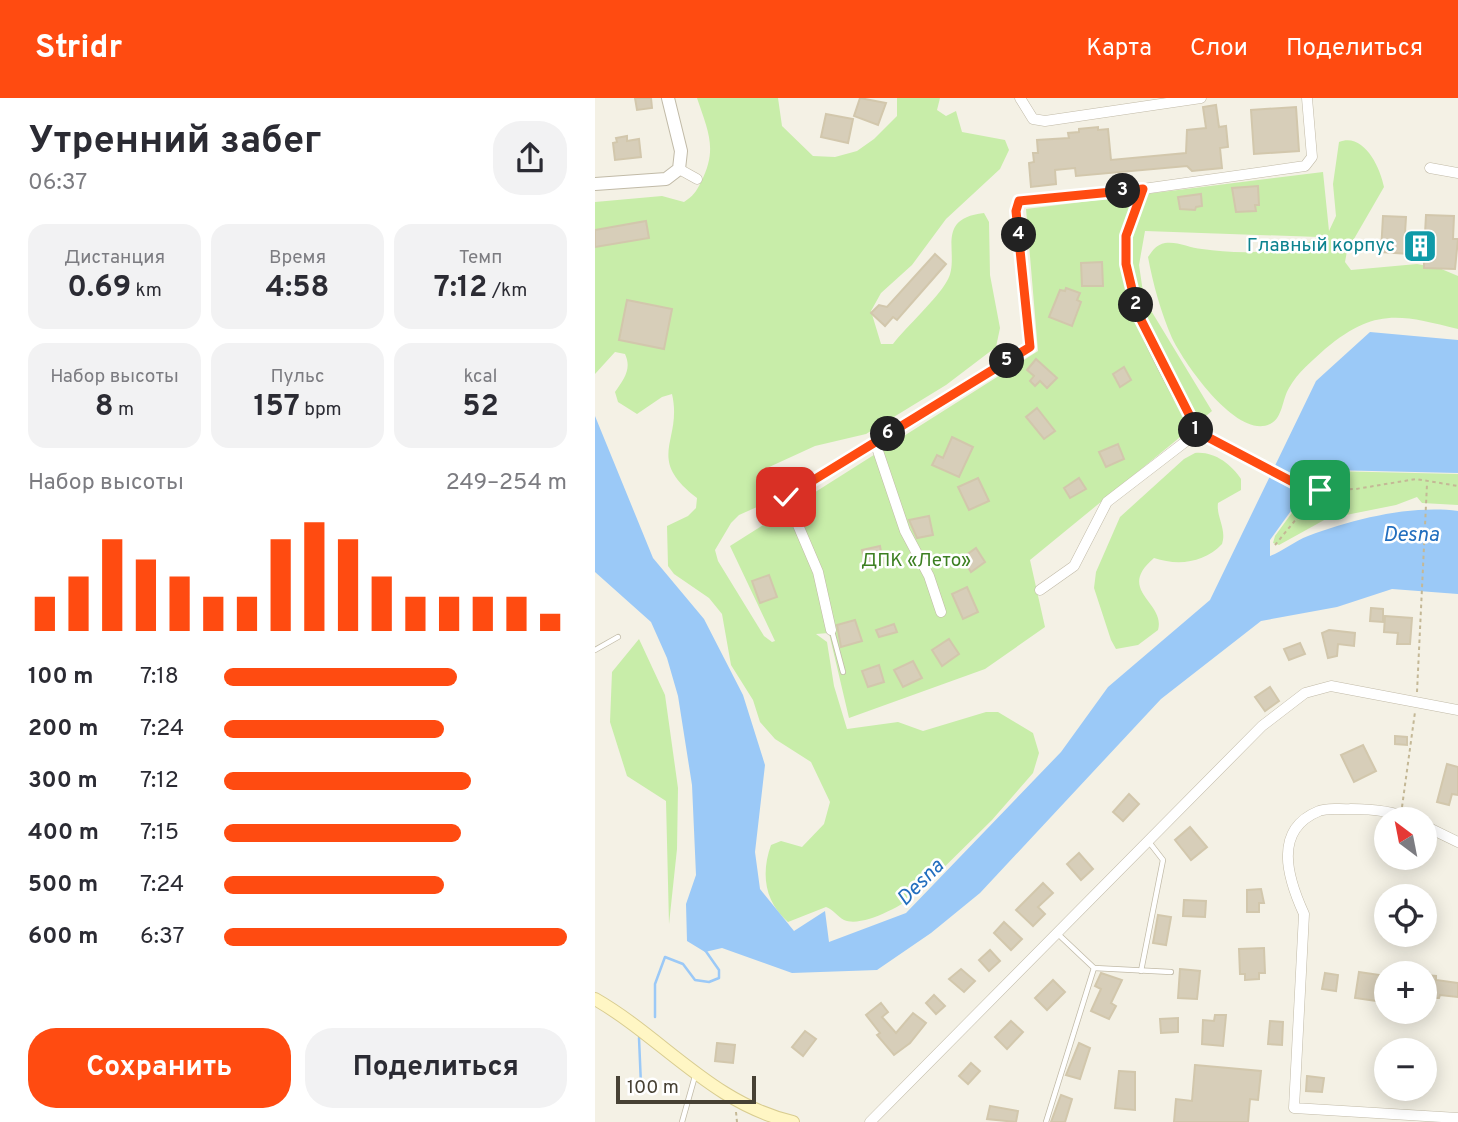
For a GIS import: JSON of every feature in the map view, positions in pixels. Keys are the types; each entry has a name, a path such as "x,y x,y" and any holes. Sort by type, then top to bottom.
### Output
{"main road":[{"path":"595,999 729,1097 771,1117 793,1122"}],"street":[{"path":"595,184 666,179 679,169 681,151 668,98"},
{"path":"1020,98 1033,119 1045,121 1201,98"},
{"path":"831,630 818,572 786,497 1030,347 1016,211 1019,201 1143,189 1305,166 1312,157 1307,98"},
{"path":"1430,168 1458,173"},
{"path":"679,169 697,178"},
{"path":"1040,590 1074,566 1107,502 1198,432 1138,314 1129,276 1126,236 1143,189"},
{"path":"875,442 905,531 929,576 941,612"},
{"path":"870,1122 1262,726 1305,694 1331,686 1458,710"},
{"path":"1374,811 1320,810 1298,824 1289,841 1286,859 1292,886 1304,914 1294,1108 1458,1118"},
{"path":"1437,832 1458,842"}],"lane":[{"path":"831,630 843,672"},
{"path":"595,650 618,637"},
{"path":"1141,971 1163,860 1149,841"},
{"path":"1057,933 1094,968 1171,972"},
{"path":"1046,1122 1094,968"},
{"path":"682,1122 695,1073"}],"path":[{"path":"1198,432 1308,490 1356,489 1416,479 1427,484 1458,486"},
{"path":"1419,601 1427,484"},
{"path":"1275,545 1320,490"}],"green space":[{"name":"ДПК «Лето»","path":"697,98 778,98 782,126 813,156 835,157 857,151 874,139 897,116 897,98 940,98 937,110 946,116 956,111 962,132 1005,140 1009,150 1000,169 946,219 912,265 881,293 871,311 881,344 893,344 947,281 951,271 953,231 958,223 984,213 989,222 990,275 1000,328 996,347 946,385 866,434 815,446 767,468 761,477 763,498 757,507 739,515 731,523 715,550 718,561 764,636 772,642 775,641 730,546 1038,351 1026,209 1323,172 1329,231 1336,216 1333,184 1339,142 1348,140 1363,146 1369,153 1379,170 1384,187 1347,251 1345,262 1351,270 1417,264 1439,268 1458,276 1458,329 1403,318 1388,318 1358,326 1325,349 1301,372 1289,388 1280,413 1274,421 1257,426 1242,421 1228,410 1213,396 1188,364 1164,319 1148,257 1157,246 1165,243 1216,251 1262,252 1293,247 1319,237 1145,231 1139,265 1144,299 1212,411 1030,560 1045,627 985,669 849,718 829,633 816,634 827,642 834,686 847,729 898,722 923,731 986,712 998,712 1033,733 1039,753 1033,773 992,820 917,894 892,909 861,921 844,920 826,907 788,922 769,896 766,866 771,845 781,841 802,847 824,824 830,802 811,762 775,739 760,722 753,700 731,665 722,614 709,598 674,574 668,566 667,526 688,516 696,508 697,498 681,484 672,471 669,460 674,411 672,394 662,397 637,414 618,402 615,392 627,369 625,354 615,352 595,374 595,202 662,196 684,202 692,196 706,170 710,150 708,130"},
{"path":"1195,453 1209,454 1221,460 1241,479 1241,490 1218,503 1222,544 1207,555 1190,561 1172,562 1154,558 1143,569 1139,579 1140,588 1159,620 1158,630 1138,645 1116,649 1094,588 1096,572 1120,517 1184,459"},
{"path":"1329,471 1458,474 1458,505 1422,503 1417,497 1396,505 1326,519 1279,545 1273,543 1275,536 1315,481"},
{"path":"639,639 665,695 678,788 677,849 669,924 666,801 627,776 610,722 612,672"}],"water":[{"name":"Desna","path":"1370,332 1458,340 1458,473 1329,470 1314,479 1270,540 1270,556 1308,536 1363,519 1421,510 1458,511 1458,594 1392,589 1337,607 1261,621 1161,699 980,893 931,933 877,970 792,973 722,948 705,952 687,941 686,904 696,875 692,785 678,696 667,658 651,622 595,572 595,416 653,558 704,619 743,695 765,765 755,852 760,889 794,931 825,911 829,942 906,913 1061,752 1108,687 1210,600 1316,381"}],"building":[{"path":"635,98 651,98 652,108 637,110"},
{"path":"860,98 886,103 878,125 854,116"},
{"path":"1216,105 1219,127 1226,126 1228,147 1220,148 1222,168 1192,171 1187,166 1076,176 1075,168 1055,170 1056,184 1031,187 1029,163 1034,162 1033,153 1038,153 1037,140 1069,138 1068,133 1098,127 1098,130 1108,129 1111,160 1186,153 1187,130 1206,128 1203,107"},
{"path":"1296,107 1299,151 1254,154 1251,110"},
{"path":"826,114 853,119 848,143 821,137"},
{"path":"627,136 627,141 639,139 641,157 615,160 613,143 617,142 616,138"},
{"path":"1258,186 1259,205 1255,205 1256,211 1236,212 1232,188"},
{"path":"1201,194 1202,206 1196,207 1195,210 1180,209 1178,197"},
{"name":"Главный корпус","path":"1426,215 1454,216 1453,239 1458,239 1455,269 1424,268 1424,255 1381,252 1383,216 1406,217 1405,233 1425,234"},
{"path":"646,221 649,238 595,247 595,230"},
{"path":"935,254 946,264 897,320 893,317 885,326 871,313 879,305 887,307"},
{"path":"1102,262 1103,286 1082,286 1081,263"},
{"path":"1066,288 1080,293 1077,300 1081,302 1072,326 1049,317 1060,290 1065,291"},
{"path":"627,300 672,309 664,349 619,340"},
{"path":"1036,359 1057,378 1047,388 1040,381 1035,386 1030,381 1034,376 1027,370"},
{"path":"1124,367 1131,380 1120,387 1113,374"},
{"path":"1037,408 1055,431 1044,439 1026,417"},
{"path":"952,437 973,447 959,477 932,465 937,455 943,458"},
{"path":"1118,444 1124,459 1106,467 1099,452"},
{"path":"978,478 989,501 969,510 958,487"},
{"path":"1079,478 1086,489 1070,498 1064,488"},
{"path":"929,516 933,535 917,538 909,520"},
{"path":"880,546 883,563 865,566 862,550"},
{"path":"976,548 985,562 971,572 962,558"},
{"path":"769,575 777,597 760,603 752,581"},
{"path":"967,587 978,612 963,619 952,594"},
{"path":"1371,608 1383,609 1383,622 1370,621"},
{"path":"1385,616 1412,618 1410,644 1397,644 1398,633 1384,632"},
{"path":"855,620 862,641 841,647 837,625"},
{"path":"894,624 897,632 879,637 876,630"},
{"path":"1329,630 1355,633 1354,646 1338,644 1337,656 1328,658 1322,633"},
{"path":"949,639 959,654 942,666 932,650"},
{"path":"1300,643 1305,654 1289,660 1284,649"},
{"path":"913,661 922,678 903,687 894,670"},
{"path":"879,665 884,682 868,687 862,671"},
{"path":"1270,687 1279,701 1265,711 1255,697"},
{"path":"1395,736 1407,737 1407,745 1395,744"},
{"path":"1363,745 1376,771 1354,782 1341,755"},
{"path":"1447,764 1458,767 1458,795 1452,794 1449,805 1437,802"},
{"path":"1129,794 1139,804 1123,821 1113,812"},
{"path":"1190,827 1207,847 1191,860 1175,840"},
{"path":"1079,853 1093,869 1081,880 1067,864"},
{"path":"1043,883 1053,893 1038,907 1045,914 1033,926 1016,910"},
{"path":"1261,889 1264,903 1259,903 1259,912 1247,912 1247,890"},
{"path":"1184,900 1206,901 1205,917 1183,916"},
{"path":"1158,915 1171,917 1166,945 1153,943"},
{"path":"1004,922 1022,939 1011,950 994,933"},
{"path":"1264,948 1265,973 1259,973 1259,979 1245,980 1245,974 1240,974 1239,949"},
{"path":"990,950 1000,961 989,971 979,960"},
{"path":"961,969 975,981 964,992 949,979"},
{"path":"1180,969 1200,971 1197,999 1178,998"},
{"path":"1359,972 1374,974 1374,1001 1355,998"},
{"path":"1101,973 1122,980 1111,1003 1116,1006 1109,1019 1091,1011 1101,989 1095,986"},
{"path":"1325,973 1338,975 1336,991 1322,989"},
{"path":"1053,980 1065,992 1047,1010 1035,998"},
{"path":"1437,980 1458,983 1458,997 1440,995 1439,998"},
{"path":"934,995 945,1006 936,1014 926,1003"},
{"path":"881,1003 888,1012 882,1017 896,1033 913,1013 926,1023 910,1043 894,1055 877,1035 880,1033 866,1015"},
{"path":"1215,1015 1226,1015 1223,1046 1202,1044 1203,1020 1214,1021"},
{"path":"1178,1018 1178,1032 1161,1033 1160,1019"},
{"path":"1011,1021 1023,1032 1007,1049 995,1037"},
{"path":"1270,1021 1283,1022 1282,1045 1268,1044"},
{"path":"805,1031 816,1039 803,1056 792,1047"},
{"path":"717,1043 735,1045 733,1063 715,1061"},
{"path":"1079,1043 1090,1048 1080,1079 1066,1075"},
{"path":"971,1063 980,1071 968,1084 959,1076"},
{"path":"1195,1065 1261,1071 1258,1100 1250,1099 1248,1122 1174,1122 1176,1099 1192,1101"},
{"path":"1119,1071 1135,1072 1135,1110 1115,1108"},
{"path":"1307,1076 1324,1078 1322,1092 1306,1091"},
{"path":"1061,1095 1072,1099 1065,1122 1051,1122"},
{"path":"990,1106 1018,1111 1016,1122 987,1119"}],"waterway":[{"path":"655,1017 655,984 665,957 683,964 695,980 709,982 719,978 719,970 705,950"},
{"path":"639,1038 641,1085"}],"place":[{"name":"Главный корпус","path":"1420,246"}],"route":[{"path":"786,497 1030,347 1016,211 1019,201 1026,198 1143,189 1126,236 1126,264 1138,314 1198,432 1308,490 1320,490"}]}
